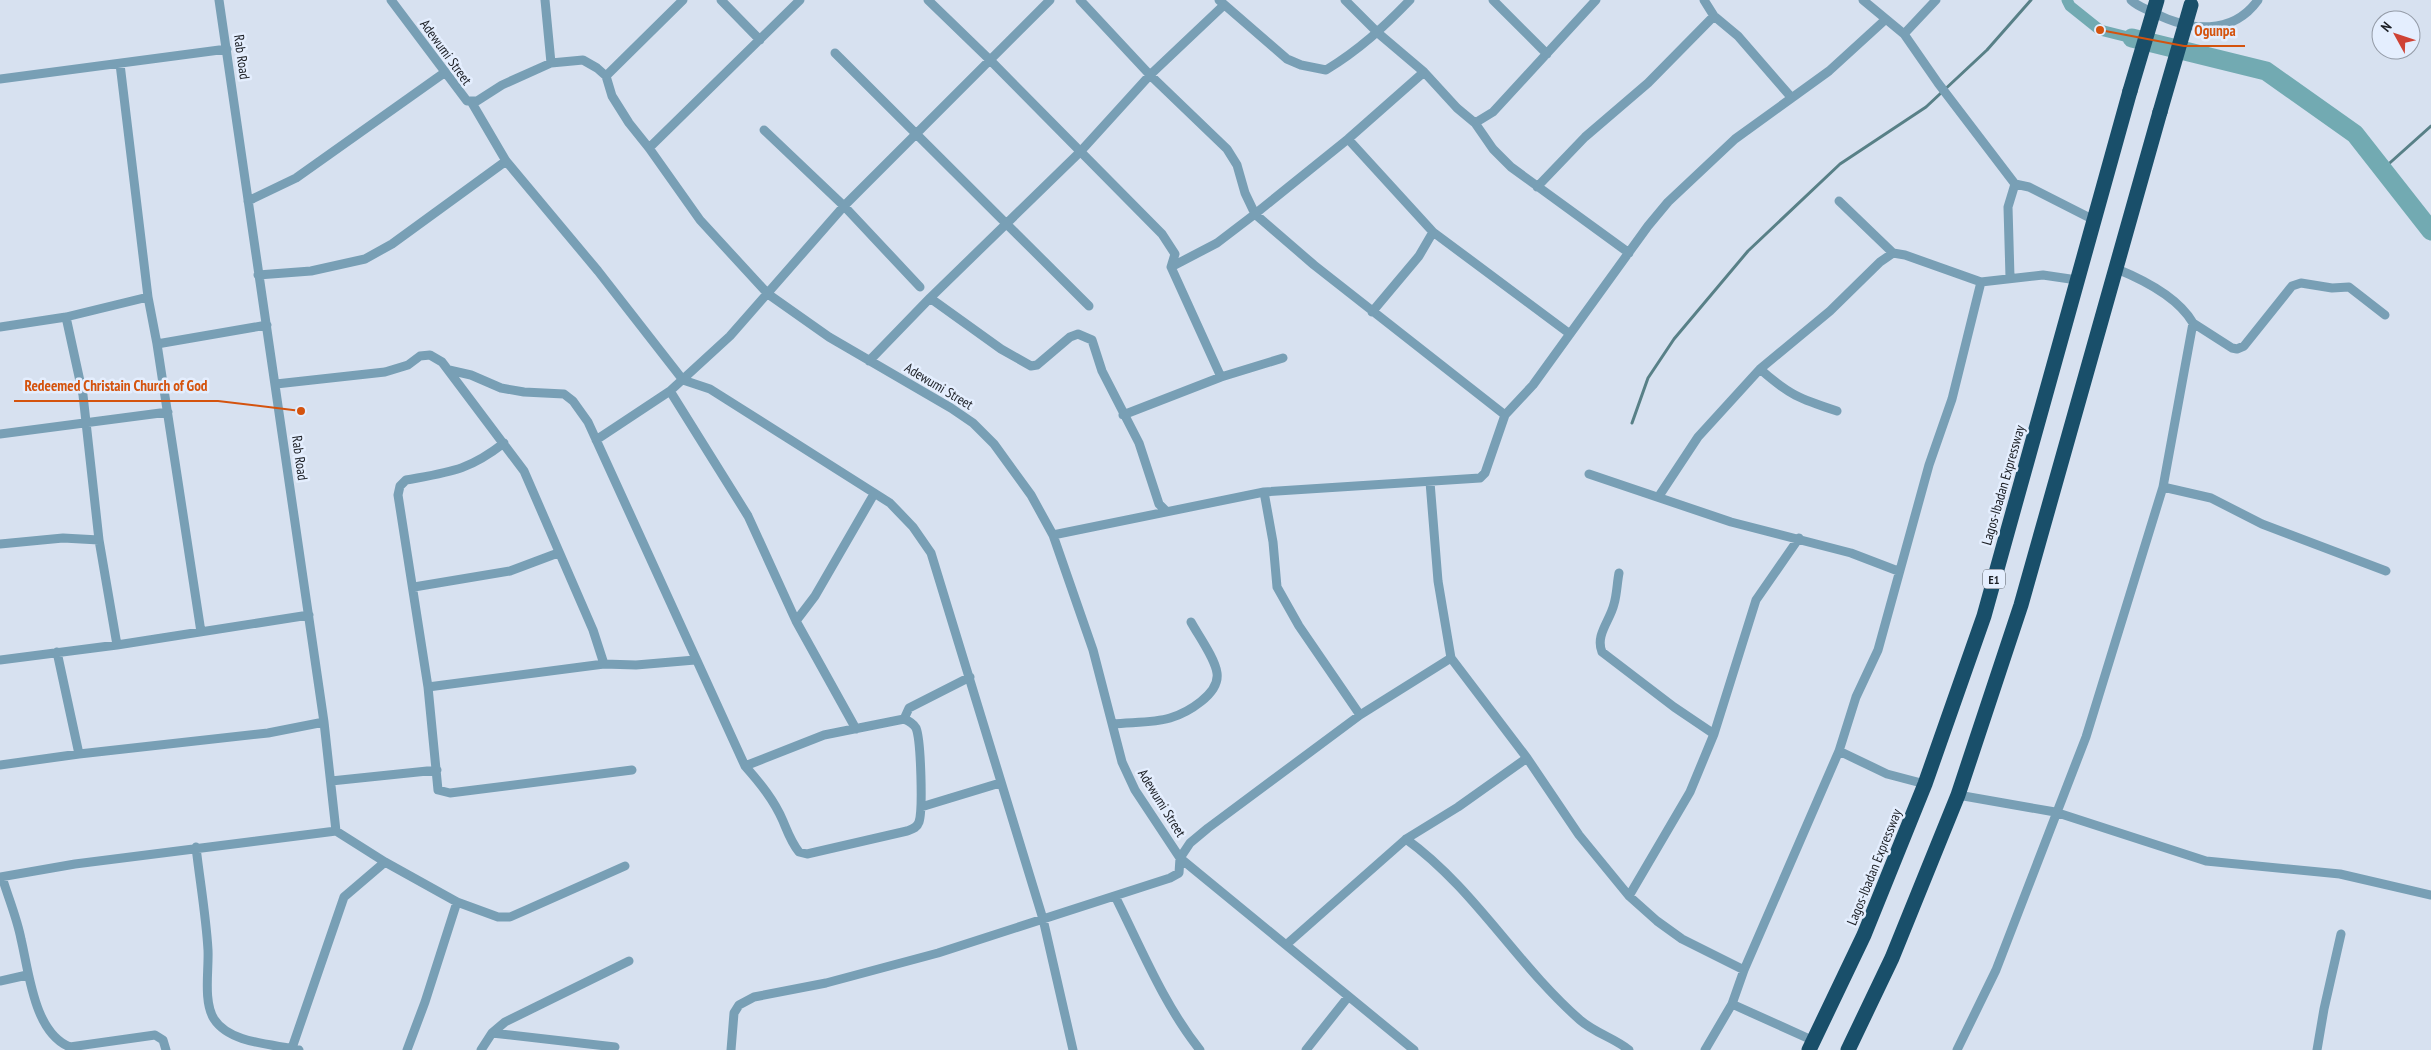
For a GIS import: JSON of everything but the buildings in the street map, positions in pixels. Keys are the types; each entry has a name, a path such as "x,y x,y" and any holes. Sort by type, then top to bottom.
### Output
{"highway":[{"name":"Lagos-Ibadan Expressway","path":"1812,1046 1864,935 1925,784 1984,616 2157,0"},
{"name":"E1","path":"1848,1050 1892,958 1958,794 2021,605 2192,3"}],"street":[{"name":"Rab Road","path":"219,0 309,615 324,722 336,830"},
{"name":"Adewumi Street","path":"391,0 462,98 472,103 502,85 551,63 583,60 606,76 612,96 629,123 700,220 768,294 800,318 869,361 951,408 973,423 994,444 1031,495 1053,535 1093,650 1122,762 1135,790 1180,858 1414,1050"},
{"path":"545,0 551,63"},
{"path":"606,76 683,0"},
{"path":"721,0 760,40"},
{"path":"649,148 800,0"},
{"path":"928,0 1162,234 1175,254 1171,267 1221,377"},
{"path":"596,440 670,391 730,336 844,206 1050,0"},
{"path":"1080,0 1150,75 1227,149 1237,165 1245,193 1255,214 1372,312 1505,415"},
{"path":"1345,0 1378,33 1424,72 1457,108 1475,123 1493,149 1537,187 1629,253"},
{"path":"869,361 930,298 1080,152 1150,75 1222,3 1287,58 1313,68 1326,70 1353,54 1378,33 1410,0"},
{"path":"1493,0 1547,54"},
{"path":"1475,123 1493,112 1596,0"},
{"path":"1704,0 1714,16 1738,36 1791,97"},
{"path":"1863,0 1904,34 1938,83 2015,184 2029,187 2094,220"},
{"path":"1904,34 1936,0"},
{"path":"2131,0 2168,20 2200,28 2235,22 2250,11 2258,0"},
{"path":"1537,187 1585,137 1648,83 1714,16"},
{"path":"1053,535 1264,492 1480,478 1485,473 1505,415 1533,385 1668,202 1717,154 1791,97 1829,71 1886,19"},
{"path":"0,79 227,49"},
{"path":"835,53 1089,306"},
{"path":"120,64 148,297 158,344 202,632"},
{"path":"1171,267 1216,243 1255,214 1348,139 1424,72"},
{"path":"248,201 296,178 444,73"},
{"path":"472,103 506,161 598,271 683,380 710,389 890,503 913,527 931,554 1043,919 1072,1050"},
{"path":"764,130 844,206 920,287"},
{"path":"1348,139 1433,232 1570,334"},
{"path":"258,275 311,271 365,259 392,244 506,161"},
{"path":"2010,277 2010,232 2007,211 2015,184"},
{"path":"1839,201 1893,253 1905,255 1981,282 2010,277 2043,275 2077,280"},
{"path":"1372,312 1419,256 1433,232"},
{"path":"1659,496 1698,437 1760,369 1830,310 1880,262 1893,253"},
{"path":"2117,269 2146,281 2187,312 2193,323 2237,350 2244,346 2292,286 2301,283 2332,288 2350,287 2385,315"},
{"path":"1705,1050 1732,1004 1744,970 1839,751 1856,697 1878,650 1898,571 1917,513 1929,464 1952,399 1981,282"},
{"path":"0,327 66,317 148,297"},
{"path":"930,298 1008,354 1031,366 1038,365 1070,337 1078,334 1092,340 1102,371 1139,444 1159,504 1166,511"},
{"path":"66,317 86,422 99,540 117,645"},
{"path":"1957,1050 1996,970 2055,812 2086,738 2163,487 2193,323"},
{"path":"158,344 267,325"},
{"path":"276,384 385,372 425,356 430,356 442,362 524,472 545,516 558,553 593,630 604,664"},
{"path":"1123,415 1221,377 1283,358"},
{"path":"1760,369 1785,391 1803,400 1836,410"},
{"path":"449,370 471,375 501,388 524,392 564,394 573,401 583,415 596,440 745,766 769,795 783,821 789,840 799,852 807,854 907,831 917,826 921,807 917,733 911,722 904,719 824,735 745,766"},
{"path":"670,391 748,516 796,621 856,729"},
{"path":"0,434 168,412"},
{"path":"504,443 482,460 457,471 406,480 400,486 398,495 414,587 428,687 438,790 450,793 632,770"},
{"path":"1588,474 1659,496 1730,522 1799,538 1851,553 1898,571"},
{"path":"1430,482 1438,581 1452,658 1579,834 1629,896 1657,921 1682,939 1744,970"},
{"path":"2163,487 2211,498 2262,524 2386,571"},
{"path":"1264,492 1274,542 1277,587 1298,626 1360,715"},
{"path":"796,621 814,596 874,494"},
{"path":"0,544 63,538 99,540"},
{"path":"1629,896 1690,792 1714,734 1756,600 1799,538"},
{"path":"414,587 510,571 558,553"},
{"path":"1619,573 1614,605 1600,638 1599,644 1602,652 1674,707 1714,734"},
{"path":"0,660 117,645 309,615"},
{"path":"1113,724 1170,718 1196,704 1214,688 1217,678 1216,668 1191,622"},
{"path":"57,652 79,754"},
{"path":"731,1050 734,1013 739,1004 754,997 826,983 938,953 1170,878 1179,873 1180,858 1190,843 1208,828 1360,715 1452,658"},
{"path":"428,687 604,664 636,665 695,660"},
{"path":"904,719 909,708 970,678"},
{"path":"0,765 79,754 268,733 324,722"},
{"path":"1839,751 1887,774 1925,784"},
{"path":"1286,944 1406,839 1458,807 1526,758"},
{"path":"330,781 437,770"},
{"path":"921,807 1000,783"},
{"path":"1958,794 2055,812 2206,861 2340,874 2431,895"},
{"path":"166,1050 163,1040 155,1035 70,1047 60,1043 45,1025 27,976 21,939 1,877 75,864 196,847 336,830 385,862 457,902 498,918 510,917 625,866"},
{"path":"1406,839 1420,850 1477,907 1581,1021 1629,1050"},
{"path":"196,847 208,950 209,1001 214,1019 226,1030 255,1047 295,1049 344,897 385,862"},
{"path":"1115,896 1163,990 1190,1038 1200,1050"},
{"path":"407,1050 425,1002 457,902"},
{"path":"2317,1050 2324,1008 2341,934"},
{"path":"481,1050 492,1033 505,1022 629,961"},
{"path":"0,981 27,976"},
{"path":"1306,1050 1348,997"},
{"path":"1732,1004 1812,1046"},
{"path":"492,1033 615,1047"}],"waterway":[{"path":"1632,423 1648,378 1674,339 1748,251 1840,164 1926,107 1987,50 2031,0"},
{"path":"2067,0 2070,6 2100,30 2132,38"},
{"path":"2132,38 2266,71 2355,134 2431,231"},
{"path":"2383,169 2431,126"}],"place":[{"name":"Ogunpa","path":"2100,30"},
{"name":"Redeemed Christain Church of God","path":"301,411"}]}
